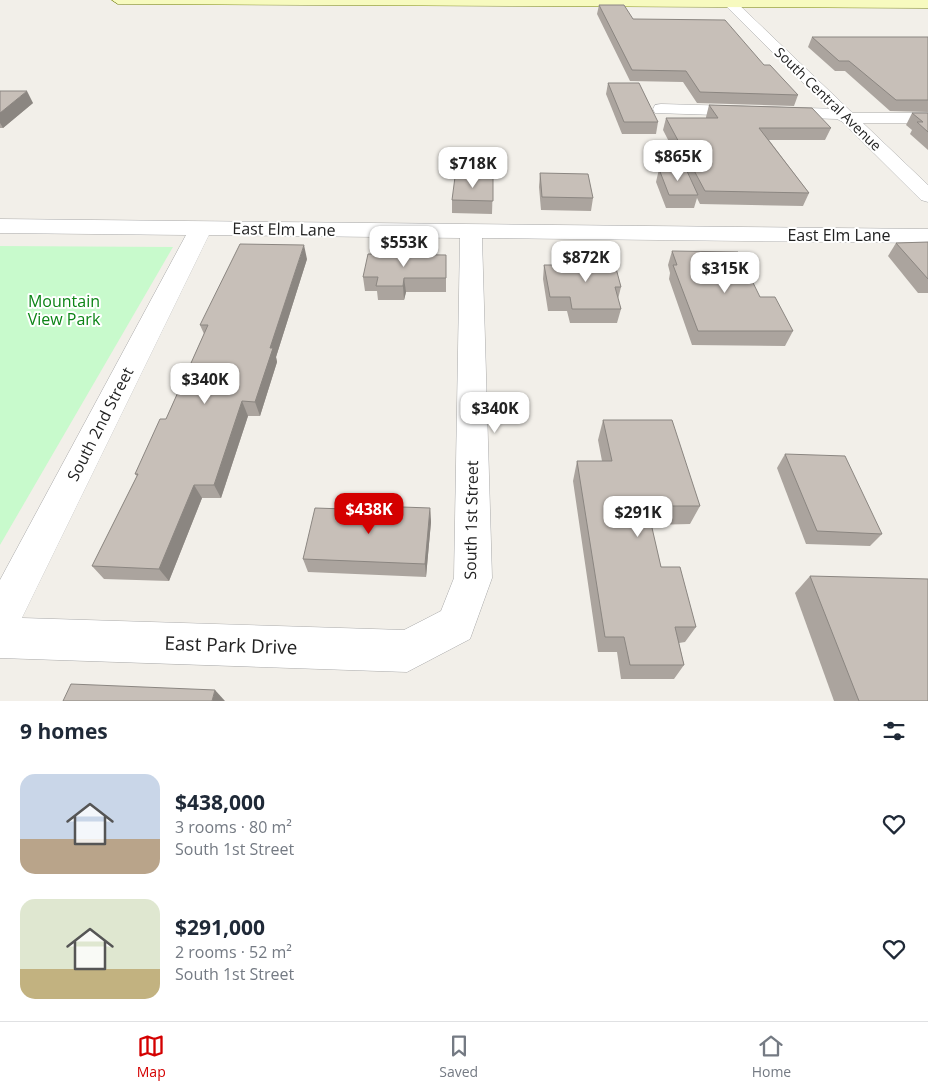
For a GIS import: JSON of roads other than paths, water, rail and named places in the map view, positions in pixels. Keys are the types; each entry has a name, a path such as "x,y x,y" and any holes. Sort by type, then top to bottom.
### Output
{"main road":[{"path":"118,0 728,1 928,4"}],"street":[{"name":"South Central Avenue","path":"728,1 928,196"},
{"path":"661,109 928,118"},
{"name":"East Elm Lane","path":"0,226 928,236"},
{"name":"South 2nd Street","path":"0,620 201,228"},
{"name":"South 1st Street","path":"456,625 474,578 471,232"},
{"name":"East Park Drive","path":"0,638 407,651 456,625"}],"park label":[{"name":"Mountain View Park","path":"64,310"}]}
